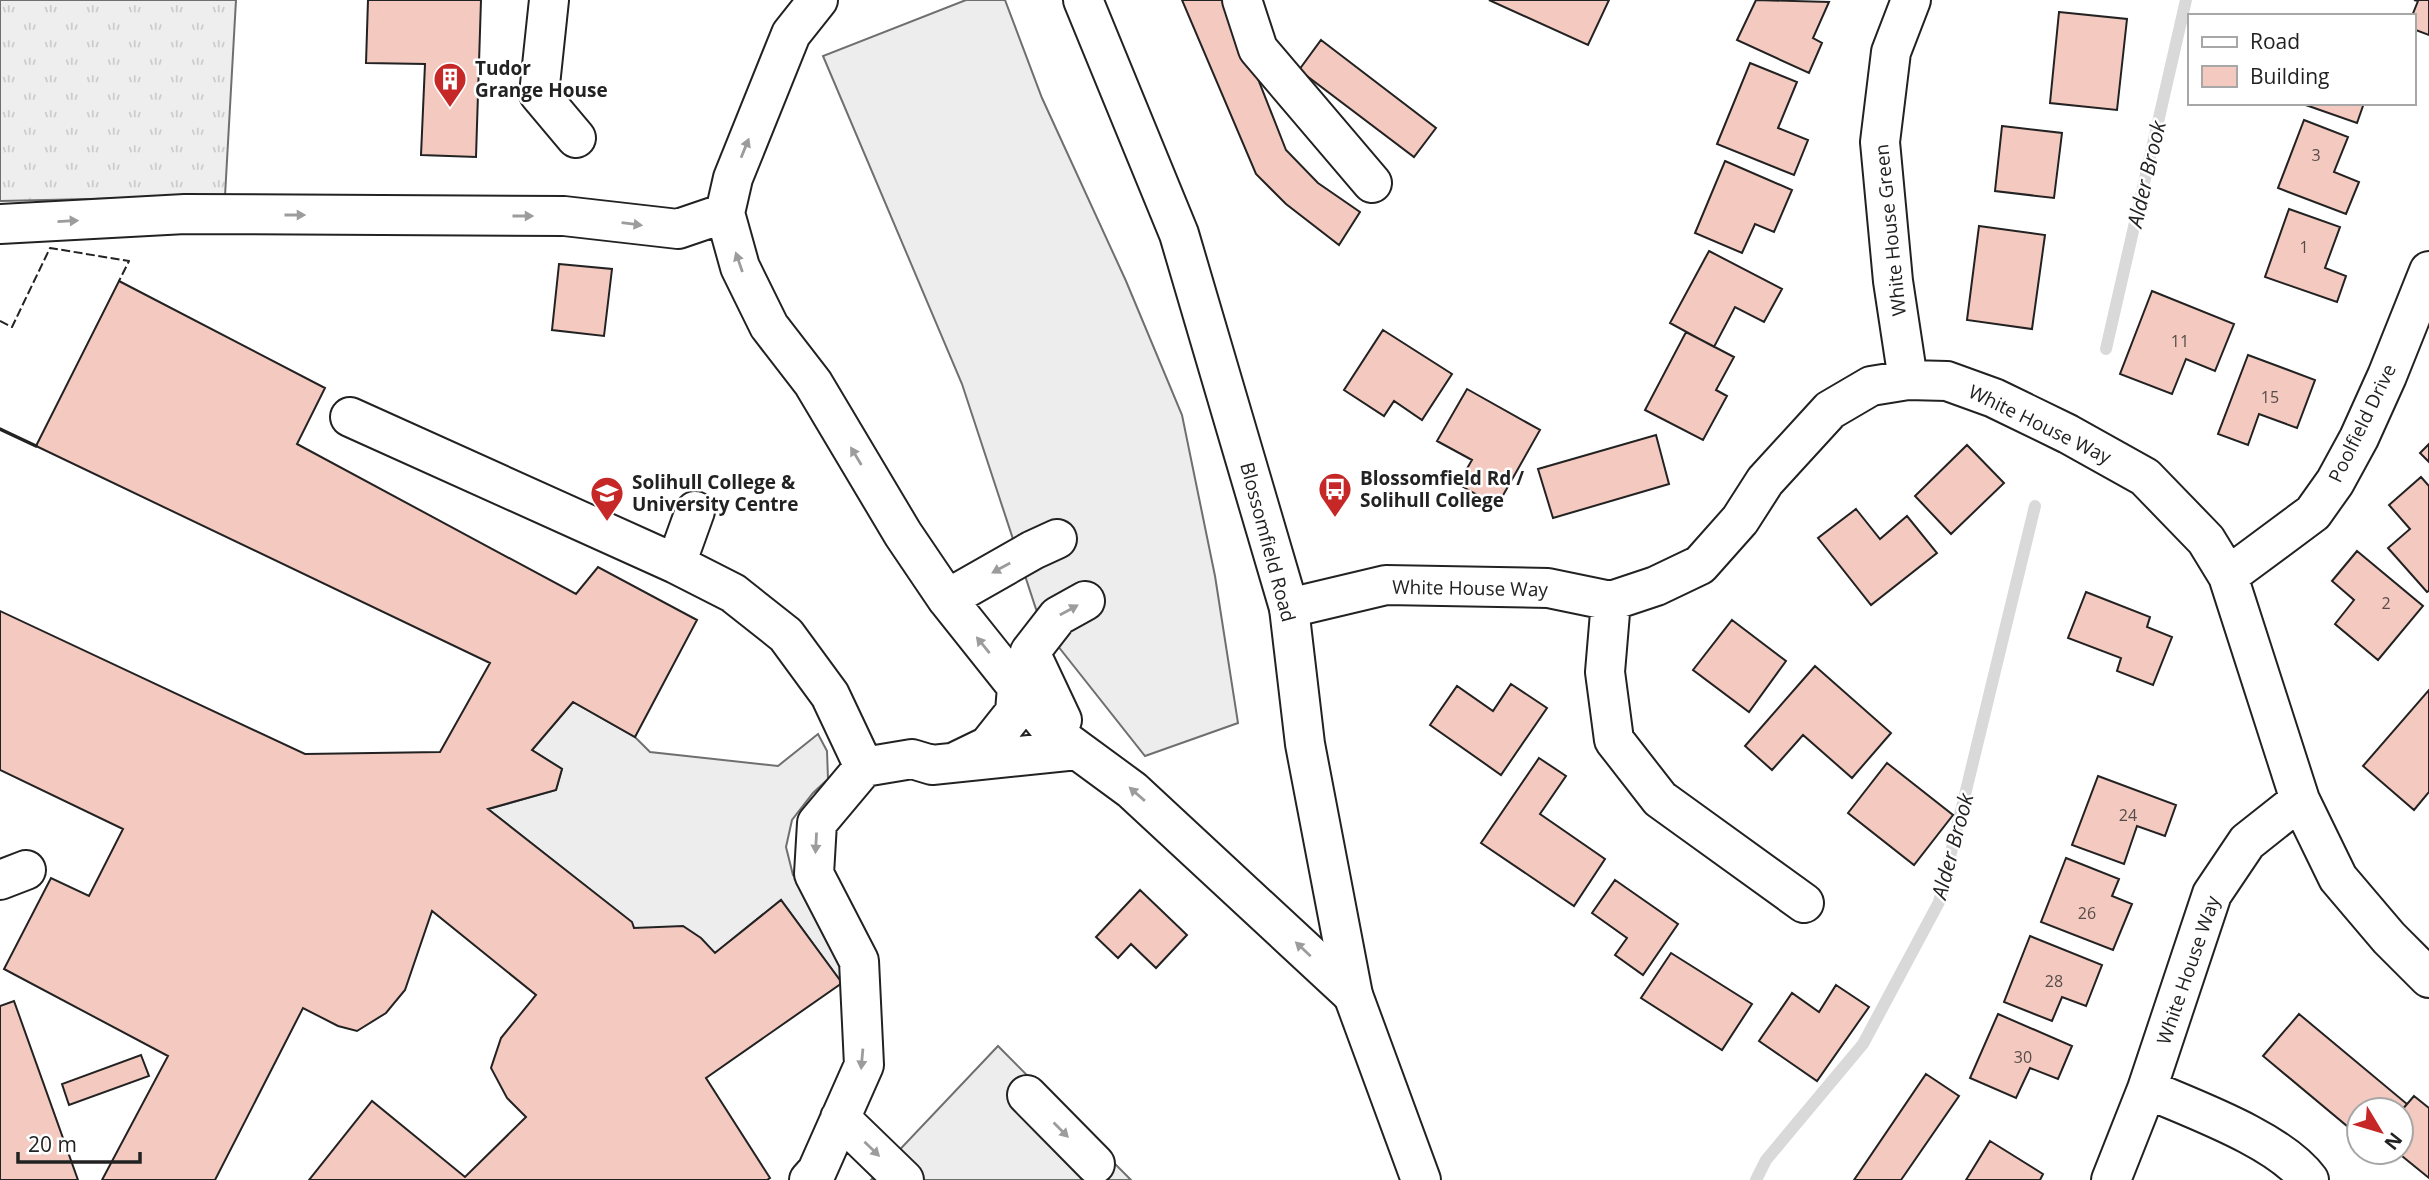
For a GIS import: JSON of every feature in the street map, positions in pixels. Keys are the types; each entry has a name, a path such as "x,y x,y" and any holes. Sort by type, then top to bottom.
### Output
{"street":[{"path":"549,0 539,94 576,138"},
{"path":"818,0 791,34 733,178 725,213 740,267 769,326 813,383 903,534 947,599 1053,732 1132,790 1353,995"},
{"name":"Blossomfield Road","path":"1083,0 1179,234 1289,608 1305,744 1353,995 1421,1180"},
{"path":"1242,0 1258,49 1372,183"},
{"name":"White House Green","path":"1908,380 1893,281 1880,142 1891,52 1910,0"},
{"path":"0,225 185,214 551,216 678,229 725,213"},
{"name":"Poolfield Drive","path":"2228,576 2313,513 2335,482 2376,401 2429,271"},
{"name":"White House Way","path":"1289,608 1386,585 1548,588 1611,601 1657,586 1700,565 1740,520 1765,481 1830,410 1871,386 1908,380 1947,381 1994,397 2145,477 2206,540 2228,576 2301,800 2338,878 2389,938 2429,978"},
{"path":"351,417 676,564 733,593 786,635 830,695 864,768"},
{"path":"676,564 695,511"},
{"path":"947,599 1033,550 1057,540"},
{"path":"1077,750 1030,652 1058,616 1085,601"},
{"path":"1611,601 1605,672 1614,740 1660,799 1804,903"},
{"path":"955,762 988,746 1015,712 1017,687"},
{"path":"808,1180 817,1171 864,1065 859,961 814,874 817,822 864,768 912,759 932,765 1077,750"},
{"name":"White House Way","path":"2112,1180 2147,1089 2212,894 2247,842 2301,800"},
{"path":"2147,1089 2263,1143 2301,1168 2309,1180"},
{"path":"1027,1095 1095,1164"},
{"path":"840,1118 904,1180"}],"green space":[{"path":"0,0 236,0 225,196 0,201"}],"shaded area":[{"path":"966,0 1005,0 1042,98 1126,281 1182,415 1215,576 1238,723 1145,756 1050,636 1036,609 962,384 823,56"},
{"path":"573,702 635,737 650,752 778,766 818,734 827,751 828,779 792,820 786,847 793,875 815,902 849,974 842,983 781,900 715,953 634,928 631,922 488,809 556,790 562,769 532,750"},
{"path":"998,1046 1131,1180 871,1180"}],"building":[{"name":"Tudor Grange House","path":"368,0 481,0 476,157 421,155 425,64 366,63"},
{"path":"1182,0 1227,0 1286,150 1318,183 1360,212 1339,245 1286,204 1256,174"},
{"path":"1489,0 1609,0 1588,45"},
{"path":"1756,0 1829,2 1813,38 1822,43 1809,73 1737,40"},
{"path":"2414,0 2429,0 2429,35 2415,30 2415,14 2413,14 2418,1"},
{"path":"2059,12 2127,19 2117,110 2050,103"},
{"path":"1321,40 1436,128 1414,157 1299,70"},
{"path":"1750,63 1797,82 1778,128 1808,140 1794,175 1717,144"},
{"path":"2306,105 2363,105 2357,123"},
{"path":"2304,120 2348,137 2334,172 2359,182 2346,214 2278,188"},
{"path":"2002,126 2062,133 2054,198 1995,191"},
{"path":"1725,161 1792,190 1774,232 1755,224 1742,253 1695,233"},
{"path":"2289,209 2340,227 2325,268 2346,276 2337,302 2265,277"},
{"path":"1979,226 2045,235 2032,329 1967,320"},
{"path":"1709,251 1782,289 1764,322 1735,307 1714,347 1670,323"},
{"path":"559,264 612,269 604,336 552,330"},
{"path":"119,281 325,388 297,444 576,594 598,567 697,620 635,737 573,702 532,750 562,769 556,790 488,809 632,922 634,928 683,926 701,938 715,953 781,900 842,983 706,1078 770,1178 309,1180 372,1101 465,1177 526,1117 507,1098 491,1068 501,1038 536,995 432,911 405,990 386,1013 357,1031 338,1026 303,1008 215,1180 102,1180 168,1056 4,969 51,878 89,896 123,829 0,770 0,611 305,754 440,752 490,663 36,446"},
{"path":"2152,291 2234,324 2215,371 2186,359 2172,394 2120,374"},
{"path":"1383,330 1452,374 1422,420 1394,401 1384,416 1344,390"},
{"path":"1686,332 1734,357 1716,390 1727,396 1703,440 1645,410"},
{"path":"2248,355 2315,380 2297,428 2259,414 2248,445 2218,434"},
{"path":"1467,389 1540,430 1497,506 1458,484 1472,460 1437,441"},
{"path":"1656,435 1669,484 1553,518 1538,469"},
{"path":"2429,444 2429,462 2420,453"},
{"path":"1967,445 2004,483 1951,534 1915,496"},
{"path":"2421,477 2429,486 2427,592 2388,548 2410,529 2389,505"},
{"path":"1856,509 1880,539 1907,516 1937,553 1871,605 1818,538"},
{"path":"2357,551 2423,606 2378,660 2335,624 2354,600 2332,581"},
{"path":"2086,592 2150,617 2147,627 2172,637 2153,685 2117,671 2121,658 2068,638"},
{"path":"1732,620 1786,661 1749,712 1693,670"},
{"path":"1815,666 1891,733 1852,778 1803,735 1772,770 1745,746"},
{"path":"1511,684 1547,708 1501,775 1430,725 1457,686 1493,711"},
{"path":"2429,690 2429,792 2414,810 2363,766"},
{"path":"1539,758 1566,776 1540,814 1605,859 1574,906 1481,843"},
{"path":"1887,763 1953,815 1914,865 1848,813"},
{"path":"2098,776 2176,805 2165,836 2137,826 2124,864 2072,845"},
{"path":"2066,858 2119,879 2112,896 2132,904 2113,950 2041,922"},
{"path":"1615,880 1678,924 1643,975 1615,955 1627,938 1592,913"},
{"path":"1140,890 1187,935 1156,968 1131,944 1118,958 1096,937"},
{"path":"2030,936 2102,965 2086,1006 2062,997 2052,1021 2004,1002"},
{"path":"1671,953 1752,1004 1722,1050 1641,998"},
{"path":"1836,985 1869,1007 1817,1081 1759,1041 1792,993 1819,1012"},
{"path":"14,1001 78,1180 0,1180 0,1006"},
{"path":"1998,1014 2072,1046 2058,1079 2030,1068 2016,1098 1970,1078"},
{"path":"2299,1014 2397,1096 2345,1096 2345,1124 2263,1056"},
{"path":"141,1055 149,1076 69,1105 62,1084"},
{"path":"1926,1074 1959,1096 1901,1180 1854,1180"},
{"path":"2415,1097 2429,1108 2429,1178 2414,1166"},
{"path":"1990,1141 2043,1174 2040,1180 1966,1180"}],"waterway":[{"name":"Alder Brook","path":"2106,349 2186,0"},
{"name":"Alder Brook","path":"1756,1180 1766,1160 1863,1044 1939,902 2035,506"}],"fence":[{"path":"0,321 12,327 50,248 129,261 119,281"}],"wall":[{"path":"0,429 36,446"}],"place":[{"name":"Tudor Grange House","path":"450,109"},
{"name":"Blossomfield Rd / Solihull College","path":"1335,519"},
{"name":"Solihull College & University Centre","path":"607,523"}]}
